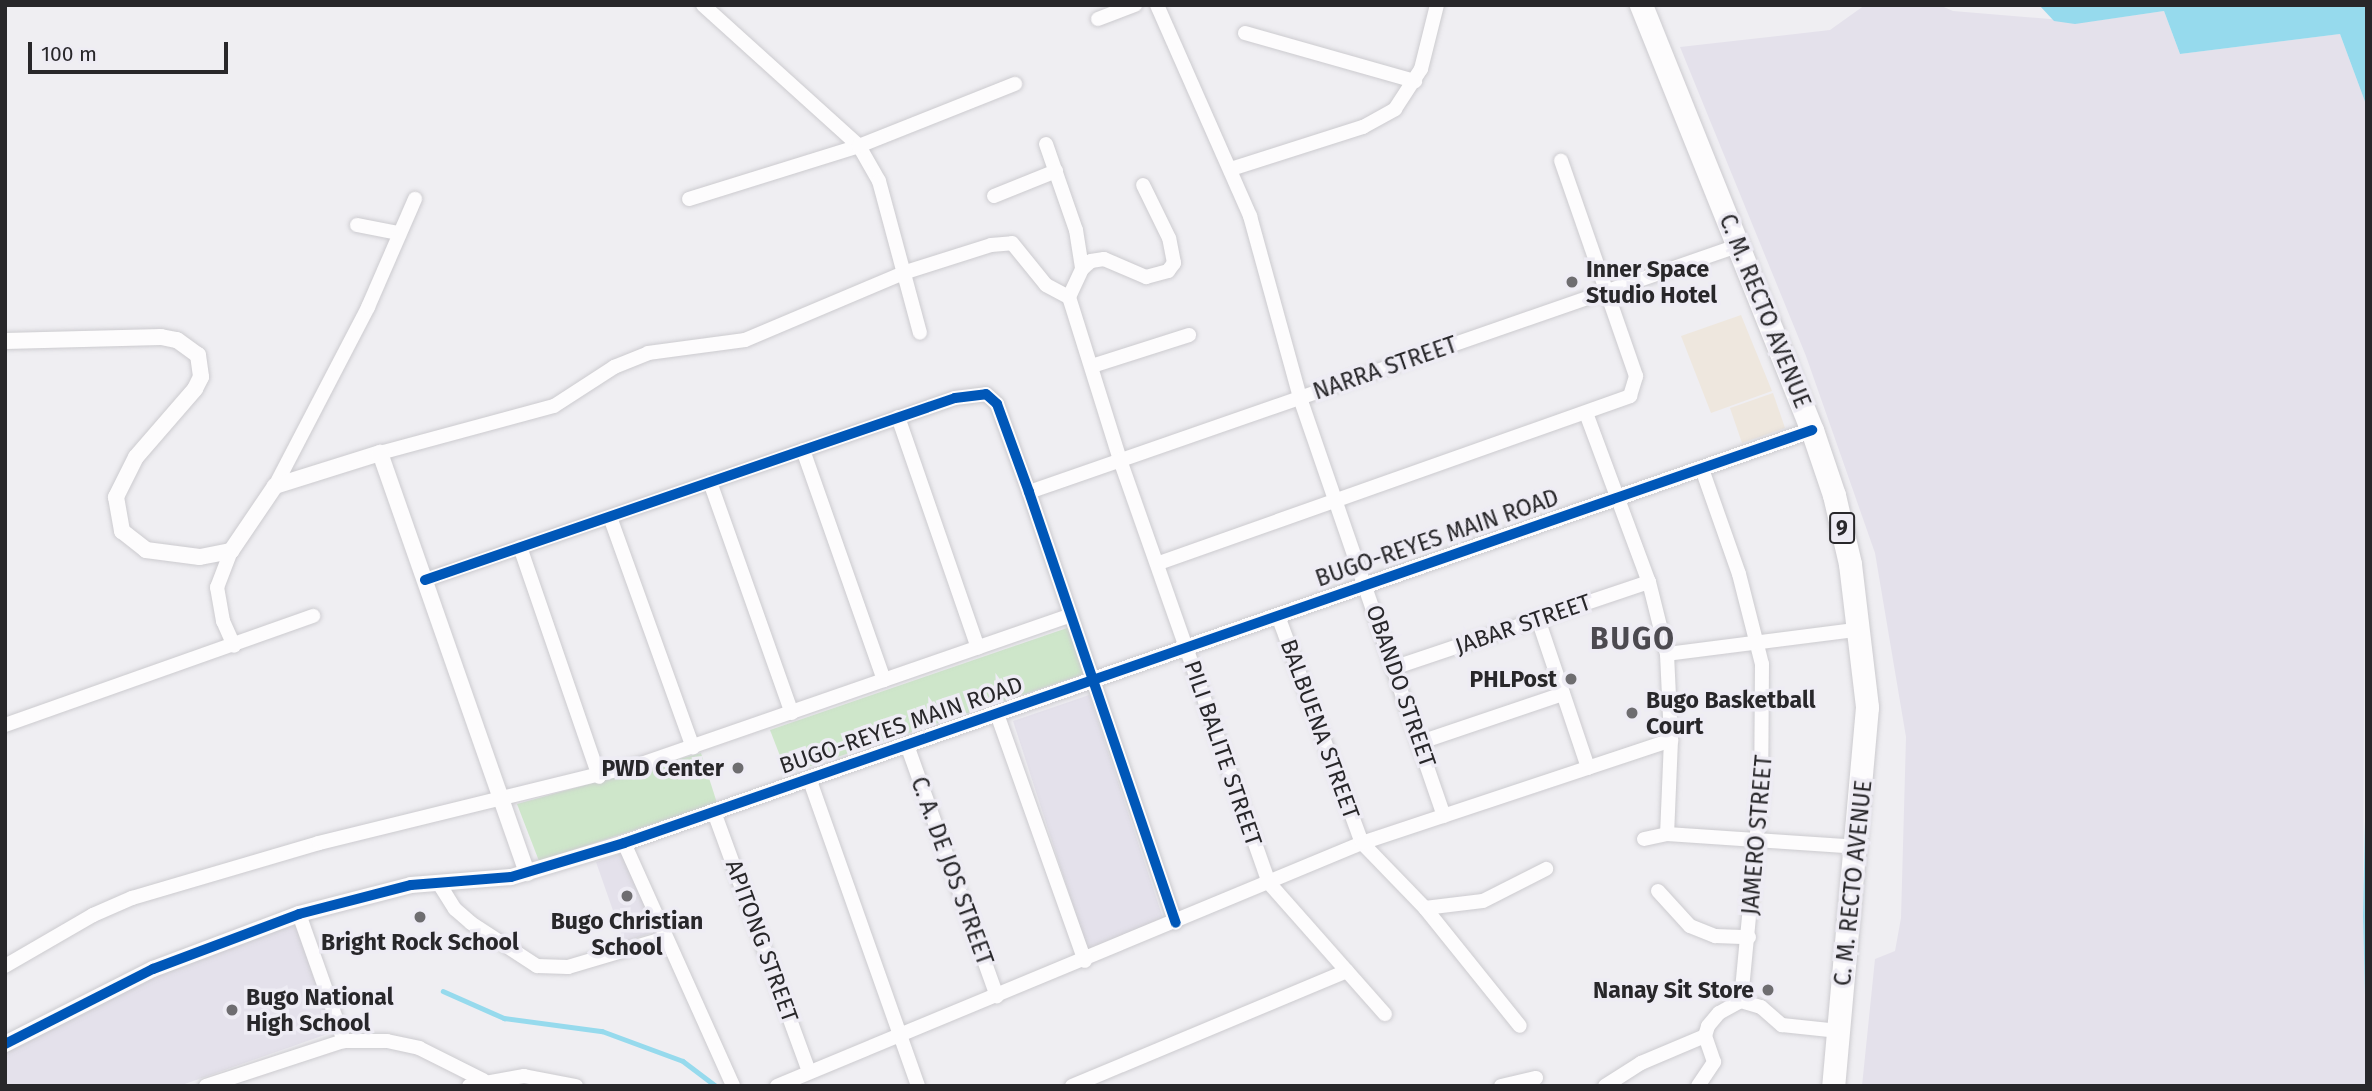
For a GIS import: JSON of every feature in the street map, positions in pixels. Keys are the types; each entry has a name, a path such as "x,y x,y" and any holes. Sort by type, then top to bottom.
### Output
{"highway":[{"name":"C. M. RECTO AVENUE","path":"1641,5 1656,51 1740,245 1812,430 1834,495 1861,629 1867,707 1833,1086"}],"street":[{"path":"703,5 859,146 879,181 906,272 920,333"},
{"path":"1098,19 1135,5"},
{"name":"OBANDO STREET","path":"1157,5 1250,216 1300,398 1396,667 1444,816"},
{"path":"1231,169 1363,127 1395,109 1415,81 1437,5"},
{"path":"1245,33 1415,81"},
{"path":"689,199 859,146 1015,84"},
{"path":"275,486 380,453 554,406 614,367 648,353 745,340 906,272 964,252 1012,243 1046,285 1069,298 1082,269 1076,230 1046,145"},
{"path":"1159,563 1335,498 1630,396 1637,382 1608,291 1561,162"},
{"path":"994,195 1056,171"},
{"path":"1082,269 1104,259 1146,277 1168,271 1174,263 1169,238 1143,185"},
{"path":"234,646 223,621 217,587 232,551 275,486 368,307 415,199"},
{"path":"357,225 398,233"},
{"name":"NARRA STREET","path":"1030,492 1740,245"},
{"name":"PILI BALITE STREET","path":"1069,298 1120,460 1159,563 1269,883 1385,1014"},
{"path":"1092,366 1189,335"},
{"path":"5,341 138,336 177,340 190,347 201,367 195,389 136,457 116,497 116,514 122,531 146,550 200,557 232,551"},
{"path":"425,580 967,394 993,398 1030,492 1069,616 1176,923"},
{"path":"1586,413 1649,582 1667,654 1671,740 1667,834"},
{"path":"898,417 978,648"},
{"name":"BUGO-REYES MAIN ROAD","path":"5,1044 153,969 299,914 378,892 438,882 489,880 527,873 624,843 1812,430"},
{"path":"803,450 884,680"},
{"path":"380,453 527,873"},
{"name":"JAMERO STREET","path":"1702,469 1760,643 1765,739 1754,838 1749,937 1741,1001"},
{"path":"710,482 792,712"},
{"path":"610,517 693,747"},
{"path":"520,548 598,776"},
{"name":"JABAR STREET","path":"1396,667 1649,582"},
{"path":"5,725 313,616"},
{"path":"5,966 52,937 132,898 319,842 598,776 693,747 1069,616"},
{"name":"BALBUENA STREET","path":"1278,616 1362,843"},
{"path":"1538,619 1588,768"},
{"path":"1667,654 1861,629"},
{"path":"1421,742 1563,694"},
{"path":"998,714 1085,961"},
{"path":"777,1086 1085,961 1362,843 1671,740"},
{"name":"C. A. DE JOS STREET","path":"907,745 997,996"},
{"path":"809,778 918,1086"},
{"name":"APITONG STREET","path":"714,812 809,1071"},
{"path":"1644,839 1667,834 1754,838 1856,848"},
{"path":"624,843 733,1086"},
{"path":"1362,843 1425,908 1520,1026"},
{"path":"1425,908 1483,901 1546,869"},
{"path":"438,882 454,909 537,965 568,967 666,938"},
{"path":"1658,891 1690,926 1715,936 1749,937"},
{"path":"299,914 344,1041"},
{"path":"1072,1086 1347,971"},
{"path":"1698,1086 1714,1062 1705,1036 1711,1020 1741,1001 1761,1007 1782,1025 1839,1031"},
{"path":"1605,1086 1641,1063 1705,1036"},
{"path":"206,1086 344,1041 387,1041 419,1048 476,1083 540,1077 576,1086"},
{"path":"1501,1086 1536,1078"}],"shaded area":[{"path":"1865,5 1939,5 1953,11 2087,22 2164,11 2180,54 2340,34 2367,107 2363,916 2367,1086 1862,1086 1875,959 1895,951 1901,918 1906,737 1875,553 1806,356 1680,47 1830,30"},
{"path":"1741,315 1772,391 1711,413 1681,336"},
{"path":"1773,393 1785,428 1742,443 1730,408"},
{"path":"1089,695 1165,924 1088,952 1013,721"},
{"name":"Bugo Christian School","path":"626,852 660,930 624,942 596,862"},
{"name":"Bugo National High School","path":"294,920 333,1032 179,1086 7,1086 5,1051 155,976"}],"green space":[{"path":"1070,627 1087,673 787,774 770,730"},
{"path":"701,753 717,803 539,861 517,804"}],"water":[{"path":"2039,5 2367,5 2367,107 2340,34 2180,54 2164,11 2075,24 2054,21"},
{"path":"2367,773 2367,1074 2363,916"}],"waterway":[{"path":"443,991 504,1018 602,1031 683,1061 716,1086"}],"cycle path":[{"path":"425,580 955,398 986,394 997,404 1029,492 1176,923"},
{"path":"5,1044 153,969 299,914 411,885 511,877 624,843 1812,430"}],"place":[{"name":"Inner Space Studio Hotel","path":"1572,282"},
{"name":"PHLPost","path":"1571,679"},
{"name":"Bugo Basketball Court","path":"1632,713"},
{"name":"PWD Center","path":"738,768"},
{"name":"Bugo Christian School","path":"627,896"},
{"name":"Bright Rock School","path":"420,917"},
{"name":"Nanay Sit Store","path":"1768,990"},
{"name":"Bugo National High School","path":"232,1010"}],"district":[{"name":"BUGO","path":"1633,639"}]}
